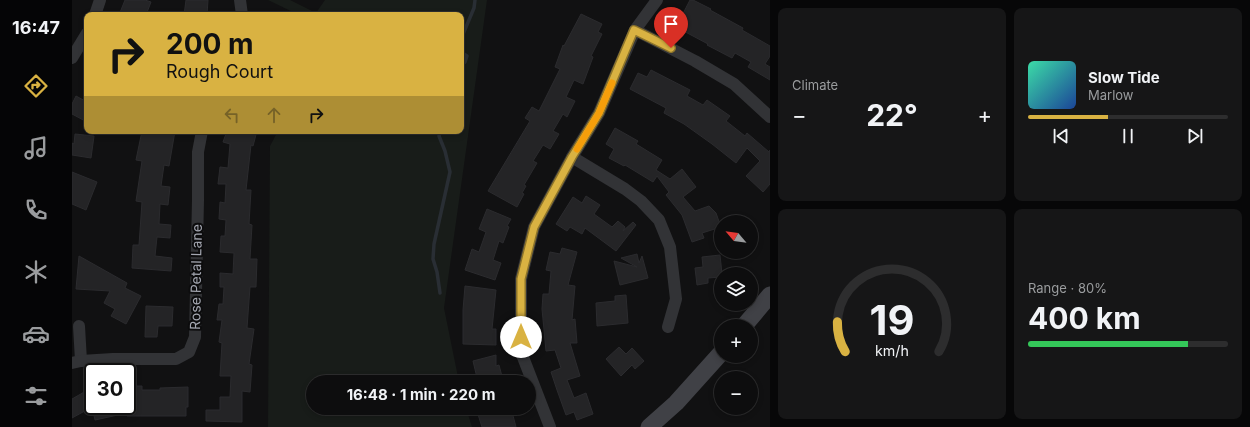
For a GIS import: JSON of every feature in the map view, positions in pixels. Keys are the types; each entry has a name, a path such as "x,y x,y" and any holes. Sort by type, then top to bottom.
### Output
{"street":[{"path":"96,12 100,0"},
{"path":"240,0 242,12"},
{"path":"550,427 521,352 521,279 534,227 572,157 599,113 634,30 657,0"},
{"path":"634,30 695,61 734,84 770,117"},
{"path":"72,58 84,38"},
{"name":"Rose Petal Lane","path":"77,362 113,359 176,359 189,352 195,337 198,152 201,134"},
{"path":"572,157 625,189 641,201 659,220 670,247 676,299 668,327"},
{"path":"750,319 770,295"},
{"path":"77,362 79,326"},
{"path":"649,427 676,403 714,361"}],"shaded area":[{"path":"268,0 290,0 314,12 293,12"},
{"path":"325,0 487,0 444,308 458,375 306,375 306,415 468,415 472,427 268,427 270,146 276,134 464,134 464,12 317,12"}],"building":[{"path":"125,0 145,0 151,2 147,12 120,12"},
{"path":"186,0 208,0 207,12 184,12"},
{"path":"690,0 711,9 710,10 743,28 742,30 770,46 770,56 765,64 770,67 770,80 748,67 751,62 735,53 732,58 676,27"},
{"path":"581,14 602,24 598,32 602,34 591,56 593,57 583,84 574,80 566,97 575,101 567,117 563,114 553,131 559,134 550,149 543,145 533,161 537,163 524,185 526,186 522,193 524,194 517,207 488,191 530,121 525,118 532,107 539,111 560,69 555,67 563,45 564,46"},
{"path":"651,70 690,90 687,96 703,105 707,100 730,116 726,121 745,136 747,133 769,152 770,150 770,184 763,192 746,176 760,161 747,148 736,163 684,124 664,113 666,108 630,89 638,73 647,77"},
{"path":"76,96 84,100 84,120 72,114 72,104"},
{"path":"615,128 638,141 636,144 662,160 656,170 670,179 682,169 696,187 683,197 695,211 709,206 716,213 717,215 714,215 714,229 702,233 704,238 692,242 682,215 666,195 669,192 657,176 653,182 625,165 624,166 609,158 614,149 606,144"},
{"path":"75,134 94,136 91,158 72,155 72,143 74,144"},
{"path":"141,134 174,134 169,166 164,165 161,186 170,187 168,205 160,204 159,224 171,225 170,238 157,237 155,256 172,258 171,271 132,268 133,245 139,245 142,202 136,201 142,161 136,160"},
{"path":"226,134 256,134 253,146 251,145 246,190 251,190 249,224 252,225 250,259 257,259 256,287 250,287 247,328 254,329 249,364 252,365 250,392 242,391 242,422 206,421 206,410 220,410 220,397 230,397 231,376 220,376 222,343 219,342 222,320 217,320 219,304 223,304 224,287 220,287 220,273 233,274 234,253 220,252 221,236 225,236 226,220 219,219 220,202 225,203 226,184 218,184 220,167 228,168 230,144 223,142"},
{"path":"72,172 97,182 86,210 72,204"},
{"path":"586,196 600,205 594,214 612,227 618,221 625,227 623,231 633,222 636,225 616,251 585,228 582,234 570,227 567,231 556,224 573,197 582,203"},
{"path":"487,209 511,219 507,226 509,227 503,243 499,241 493,260 501,263 495,280 465,270 472,249 479,252 486,232 479,229"},
{"path":"562,248 577,252 568,285 575,286 572,320 575,319 577,343 570,343 580,376 567,380 574,398 586,393 593,414 577,420 574,412 566,415 551,372 561,368 555,350 546,351 542,309 543,294 549,294 551,271 546,270 550,252 560,254"},
{"path":"637,254 639,263 642,256 648,278 620,285 614,261 637,267 621,258"},
{"path":"79,256 127,283 125,288 141,296 126,324 111,316 115,309 104,303 110,291 76,289"},
{"path":"714,256 714,259 720,259 721,267 714,267 714,278 708,278 708,283 697,285 695,268 703,267 702,257"},
{"path":"465,286 496,290 492,329 496,329 496,345 463,344"},
{"path":"626,295 628,323 597,326 596,303 615,301 615,296"},
{"path":"146,306 173,307 172,326 158,326 157,337 145,337"},
{"path":"619,347 626,354 632,348 644,361 635,369 632,365 621,376 606,359"},
{"path":"496,355 496,366 499,365 502,375 476,375 473,361"},
{"path":"136,386 142,386 142,390 188,387 188,407 186,407 186,416 127,416 136,415"},
{"path":"84,392 84,411 72,418 72,399"},
{"path":"94,415 118,415 95,420"},
{"path":"478,415 513,415 516,427 482,427"}],"waterway":[{"path":"464,32 474,8 475,0"},
{"path":"464,54 467,56 464,63"},
{"path":"439,134 450,172 434,244 433,259 437,272 440,293"}],"slow traffic":[{"path":"577,149 599,113 612,83"}],"route":[{"path":"521,337 521,279 534,227 572,157 599,113 634,30 671,48"}]}
